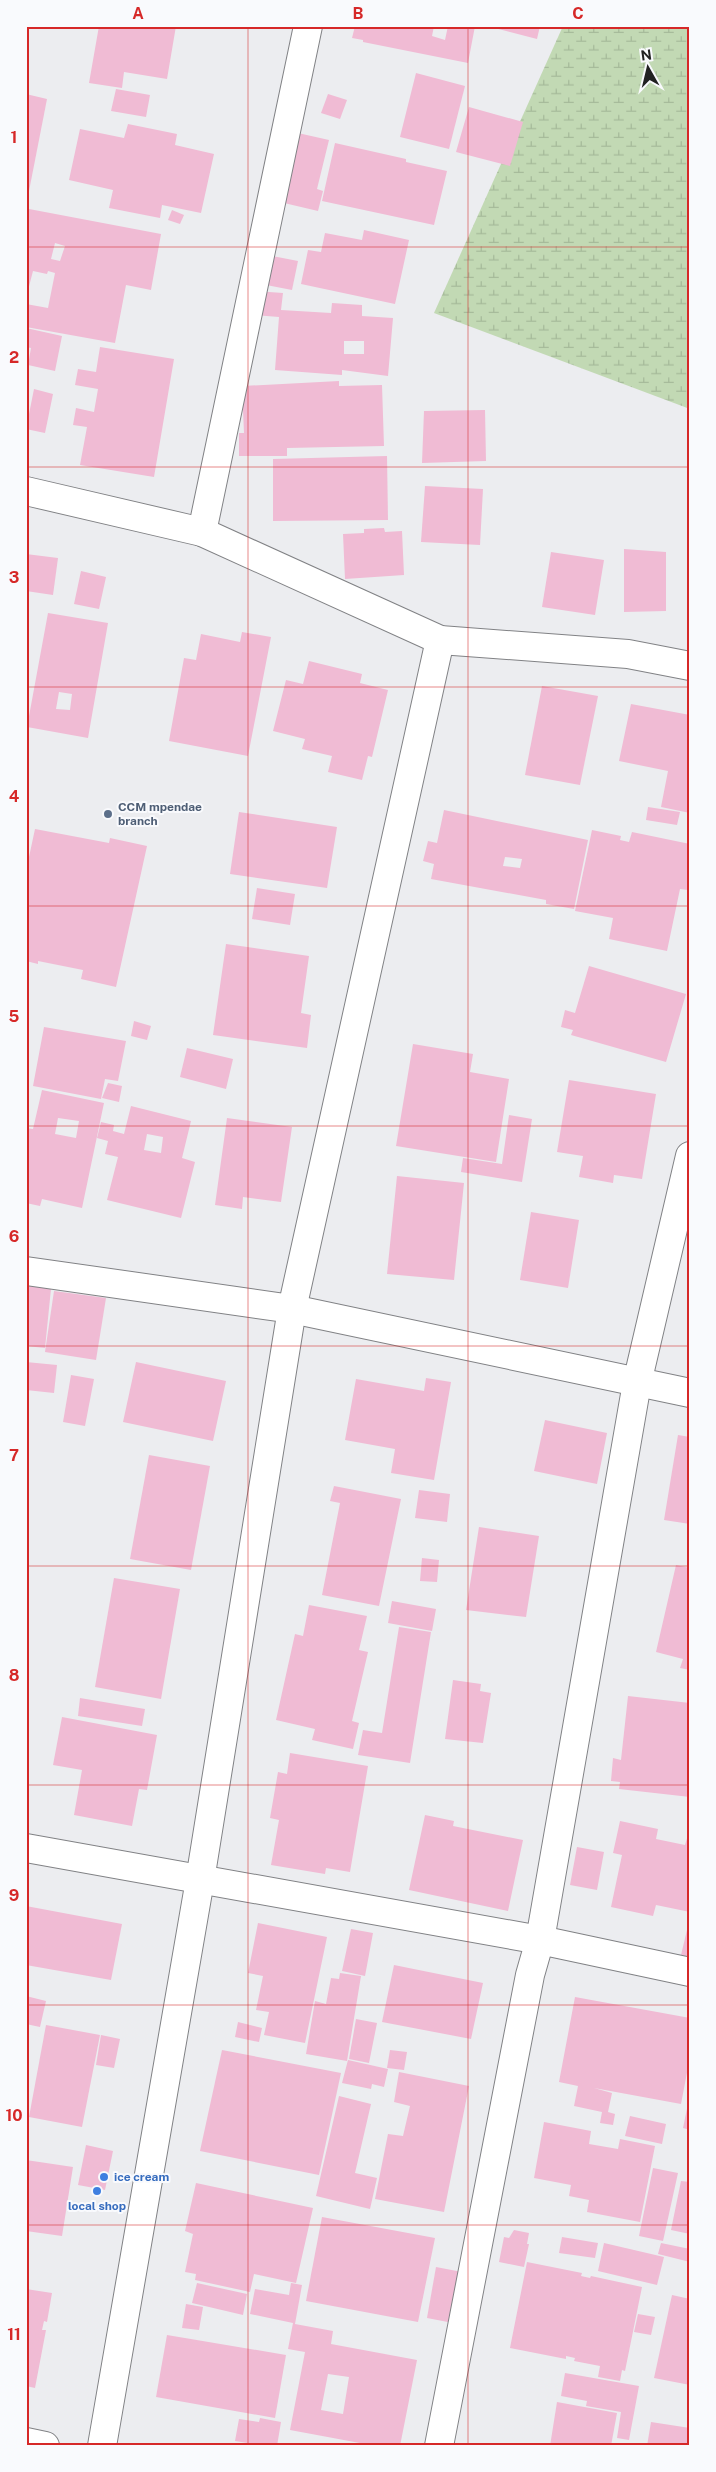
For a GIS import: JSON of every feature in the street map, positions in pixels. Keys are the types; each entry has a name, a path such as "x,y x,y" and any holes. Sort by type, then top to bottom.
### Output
{"street":[{"path":"202,532 308,26"},
{"path":"26,491 202,532 440,640 628,654 690,666"},
{"path":"102,2446 200,1880 292,1309 440,640"},
{"path":"439,2446 530,1975 540,1940 637,1383 690,1156"},
{"path":"26,1271 292,1309 690,1393"},
{"path":"26,1848 540,1940 690,1972"},
{"path":"26,2442 45,2446"}],"green space":[{"path":"563,26 690,26 690,409 434,313"}],"building":[{"path":"99,26 176,26 167,79 124,72 122,88 89,83"},
{"path":"355,26 434,26 432,36 445,40 448,26 475,26 468,63 363,42 363,40 352,38"},
{"path":"487,26 540,26 537,39"},
{"path":"416,73 465,86 449,149 400,137"},
{"path":"116,89 150,95 146,117 111,111"},
{"path":"26,94 47,99 29,191 26,190"},
{"path":"328,94 347,100 340,119 321,113"},
{"path":"469,107 523,122 510,166 456,152"},
{"path":"128,124 177,134 175,145 214,154 201,213 162,205 160,218 109,208 113,190 69,180 80,129 124,138"},
{"path":"289,131 329,140 317,189 323,191 318,211 284,203"},
{"path":"335,143 406,159 406,162 447,171 434,225 322,201"},
{"path":"29,209 161,234 151,290 126,285 115,343 26,327 26,304 48,308 55,273 48,271 47,274 33,271 26,298 26,224","holes":["55,243 65,246 60,261 51,259"]},
{"path":"172,210 184,215 180,224 168,220"},
{"path":"364,230 409,240 395,304 301,284 308,250 321,252 325,233 362,240"},
{"path":"262,254 298,261 292,290 256,283"},
{"path":"255,291 283,293 281,310 331,313 332,303 362,305 362,316 393,318 388,376 342,370 342,375 275,370 279,317 253,315","holes":["344,341 364,341 364,354 344,354"]},
{"path":"26,328 62,336 55,371 28,365 31,348 26,347"},
{"path":"100,347 174,359 154,477 80,465 87,427 73,425 76,408 94,412 98,389 75,385 78,369 96,372"},
{"path":"339,381 339,386 382,385 384,446 287,448 287,456 239,456 239,433 244,433 242,386"},
{"path":"26,382 29,382 27,394 26,394"},
{"path":"34,389 53,394 45,433 26,429"},
{"path":"485,410 486,461 422,463 424,411"},
{"path":"387,456 388,520 273,521 273,459"},
{"path":"425,486 483,489 480,545 421,542"},
{"path":"384,528 385,532 402,531 404,575 345,579 343,534 364,533 364,529"},
{"path":"624,549 666,552 666,611 624,612"},
{"path":"551,552 604,560 595,615 542,607"},
{"path":"26,554 58,558 53,595 26,591"},
{"path":"81,571 106,577 99,609 74,604"},
{"path":"48,613 108,623 88,738 27,727","holes":["59,692 72,694 70,710 56,709"]},
{"path":"242,632 271,637 248,756 169,741 184,658 196,660 201,634 240,642"},
{"path":"309,661 362,674 360,683 388,690 372,757 368,756 362,780 328,772 332,756 302,749 305,739 273,731 286,680 303,684"},
{"path":"542,686 598,696 580,785 525,775"},
{"path":"631,704 690,715 690,813 661,807 668,771 619,761"},
{"path":"648,807 680,812 677,825 646,820"},
{"path":"444,810 588,840 574,909 546,904 546,900 431,879 434,864 423,861 428,841 437,843","holes":["505,857 522,859 520,868 503,866"]},
{"path":"239,812 337,827 327,888 230,874"},
{"path":"35,829 109,843 110,838 147,846 116,987 81,979 83,970 38,961 38,964 26,961 26,871"},
{"path":"592,830 621,836 620,840 629,842 632,832 690,844 688,890 680,889 667,951 609,939 613,918 575,911"},
{"path":"257,888 295,894 290,925 252,919"},
{"path":"226,944 309,956 301,1013 311,1015 307,1048 213,1035"},
{"path":"589,966 686,994 666,1062 571,1035 573,1030 561,1027 565,1010 575,1013"},
{"path":"134,1021 151,1026 147,1040 131,1036"},
{"path":"44,1027 126,1041 118,1081 105,1079 101,1099 33,1086"},
{"path":"413,1044 473,1054 470,1072 509,1079 496,1162 396,1146"},
{"path":"187,1048 233,1059 226,1089 180,1077"},
{"path":"569,1080 656,1094 642,1179 614,1175 613,1183 579,1177 583,1156 557,1152"},
{"path":"108,1083 122,1086 119,1102 102,1098"},
{"path":"42,1090 104,1103 82,1208 42,1199 40,1206 26,1203 26,1128 33,1129","holes":["58,1118 79,1121 76,1138 55,1134"]},
{"path":"131,1106 191,1121 182,1158 195,1162 181,1218 107,1200 118,1157 105,1154 108,1141 97,1138 101,1122 114,1125 113,1131 124,1134","holes":["147,1134 163,1137 161,1153 144,1150"]},
{"path":"509,1115 532,1119 522,1182 461,1172 463,1158 502,1164"},
{"path":"227,1118 292,1127 281,1202 243,1197 242,1209 215,1205"},
{"path":"397,1176 464,1183 454,1280 387,1274"},
{"path":"531,1212 579,1220 568,1288 520,1280"},
{"path":"26,1277 52,1279 45,1348 26,1346"},
{"path":"54,1291 106,1298 96,1360 45,1352"},
{"path":"26,1362 57,1365 54,1393 26,1390"},
{"path":"136,1362 226,1381 213,1441 123,1422"},
{"path":"71,1375 94,1379 85,1426 63,1422"},
{"path":"426,1378 451,1382 434,1480 391,1473 395,1449 345,1440 356,1379 424,1391"},
{"path":"545,1420 607,1433 597,1484 534,1471"},
{"path":"678,1435 690,1437 690,1524 664,1520"},
{"path":"149,1455 210,1466 191,1570 130,1559"},
{"path":"334,1486 401,1499 379,1606 322,1595 340,1503 330,1501"},
{"path":"419,1490 450,1494 447,1522 415,1518"},
{"path":"479,1527 539,1536 526,1617 466,1610"},
{"path":"422,1558 439,1560 437,1582 420,1581"},
{"path":"676,1565 690,1568 690,1670 680,1668 683,1659 656,1652"},
{"path":"114,1578 180,1589 161,1699 95,1687"},
{"path":"392,1601 436,1609 432,1631 388,1623"},
{"path":"309,1605 367,1616 359,1650 368,1652 352,1721 359,1723 353,1749 312,1740 315,1729 276,1720 295,1634 303,1636"},
{"path":"399,1627 431,1632 410,1763 358,1755 363,1730 382,1733"},
{"path":"453,1680 481,1684 480,1691 491,1693 483,1743 445,1739"},
{"path":"628,1696 690,1703 690,1797 619,1789 620,1782 611,1781 613,1758 621,1760"},
{"path":"80,1698 145,1709 142,1726 78,1716"},
{"path":"62,1717 157,1735 147,1790 139,1789 132,1826 74,1815 82,1770 53,1765"},
{"path":"290,1753 368,1766 350,1872 326,1868 325,1874 271,1865 279,1820 270,1818 278,1772 287,1774"},
{"path":"425,1815 454,1821 453,1826 523,1840 508,1911 409,1890"},
{"path":"620,1821 658,1829 656,1839 685,1845 688,1835 690,1835 690,1912 656,1905 653,1916 611,1907 622,1855 613,1853"},
{"path":"577,1847 604,1852 597,1890 570,1885"},
{"path":"26,1906 122,1924 111,1980 26,1965"},
{"path":"258,1923 327,1937 305,2043 264,2035 269,2012 256,2010 263,1976 248,1973"},
{"path":"351,1929 373,1933 365,1976 342,1971"},
{"path":"687,1930 690,1931 690,1957 681,1955"},
{"path":"394,1965 483,1983 471,2039 382,2022"},
{"path":"340,1973 361,1976 347,2061 306,2054 315,2001 326,2004 331,1978 339,1979"},
{"path":"26,1996 46,2001 40,2027 26,2024"},
{"path":"575,1997 690,2018 690,2057 681,2104 594,2088 612,2093 608,2112 615,2114 613,2125 600,2123 602,2112 574,2106 578,2086 559,2082"},
{"path":"356,2019 377,2023 369,2063 349,2059"},
{"path":"238,2022 262,2028 259,2042 235,2037"},
{"path":"46,2025 100,2035 82,2127 29,2117"},
{"path":"101,2035 120,2039 114,2068 96,2065"},
{"path":"222,2050 341,2073 319,2175 200,2151"},
{"path":"390,2050 407,2052 404,2070 387,2068"},
{"path":"348,2060 388,2069 384,2087 372,2084 371,2089 342,2083"},
{"path":"399,2072 469,2086 444,2212 375,2199 388,2134 403,2136 410,2106 394,2102"},
{"path":"339,2096 371,2104 355,2173 377,2178 370,2209 316,2196"},
{"path":"690,2099 690,2130 683,2128"},
{"path":"630,2116 666,2124 662,2144 625,2136"},
{"path":"544,2122 591,2131 589,2144 618,2149 620,2139 655,2146 640,2222 587,2212 589,2200 569,2196 571,2185 534,2178"},
{"path":"86,2145 113,2151 105,2190 78,2185"},
{"path":"26,2160 73,2167 62,2236 26,2231"},
{"path":"653,2168 678,2173 663,2241 639,2236"},
{"path":"681,2181 690,2182 690,2234 671,2230"},
{"path":"196,2183 313,2208 296,2283 254,2274 250,2292 195,2280 196,2274 185,2272 193,2234 185,2231"},
{"path":"322,2217 435,2238 418,2322 306,2301"},
{"path":"514,2230 529,2233 527,2244 529,2244 524,2267 499,2262 504,2237 509,2238"},
{"path":"562,2237 598,2243 595,2258 559,2253"},
{"path":"604,2243 664,2257 657,2285 598,2271"},
{"path":"661,2243 690,2249 690,2262 658,2254"},
{"path":"527,2262 582,2273 581,2276 590,2278 591,2276 642,2287 625,2371 622,2370 620,2381 598,2377 600,2366 574,2361 575,2358 566,2356 566,2359 510,2348"},
{"path":"436,2267 462,2272 453,2323 427,2318"},
{"path":"197,2283 247,2294 243,2315 192,2303"},
{"path":"291,2283 302,2285 295,2324 333,2331 331,2344 417,2360 400,2446 376,2446 290,2430 305,2352 288,2349 293,2323 250,2314 255,2289 289,2295","holes":["328,2374 349,2377 343,2414 321,2410"]},
{"path":"26,2289 52,2293 47,2322 44,2321 42,2330 46,2330 35,2388 26,2386"},
{"path":"672,2295 690,2299 690,2385 654,2378"},
{"path":"186,2304 203,2307 199,2330 182,2328"},
{"path":"638,2314 655,2317 651,2335 634,2332"},
{"path":"167,2335 286,2355 275,2418 156,2397"},
{"path":"565,2373 639,2386 629,2440 617,2438 621,2412 586,2406 587,2401 561,2396"},
{"path":"557,2402 617,2413 611,2446 550,2446"},
{"path":"260,2418 281,2422 277,2446 254,2446 254,2444 235,2441 239,2419 259,2422"},
{"path":"651,2422 690,2428 690,2446 647,2446"}],"place":[{"name":"CCM mpendae branch","path":"108,814"},
{"name":"ice cream","path":"104,2177"},
{"name":"local shop","path":"97,2191"}]}
